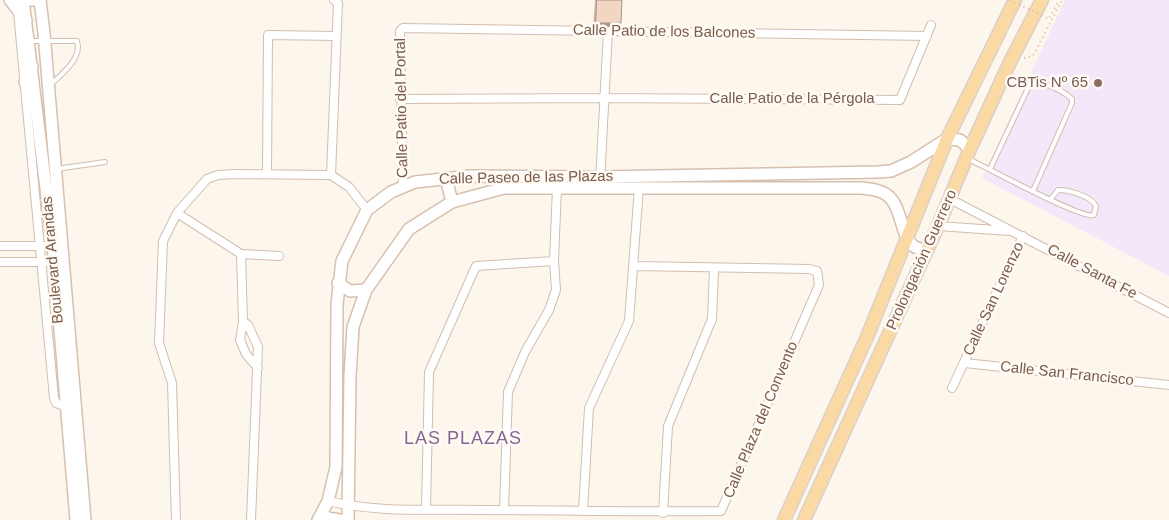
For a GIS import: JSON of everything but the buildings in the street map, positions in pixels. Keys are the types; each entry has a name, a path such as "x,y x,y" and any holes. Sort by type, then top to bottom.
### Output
{"main road":[{"name":"Prolongación Guerrero","path":"784,520 852,370 947,139 1016,0"},
{"name":"Prolongación Guerrero","path":"804,520 928,249 968,153 1010,62 1042,0"},
{"path":"852,370 870,378"}],"street":[{"path":"10,0 21,3 40,0"},
{"name":"Boulevard Arandas","path":"40,0 48,87 50,170"},
{"path":"331,175 338,2 334,0"},
{"path":"21,3 25,82 54,402 67,407"},
{"name":"Boulevard Arandas","path":"21,3 26,20 50,170 58,245 67,407 76,520"},
{"name":"Calle Patio de la Pérgola","path":"603,98 900,100 931,25"},
{"name":"Calle Patio de los Balcones","path":"401,30 403,28 927,36"},
{"name":"Calle Patio del Portal","path":"401,30 400,100 403,186"},
{"path":"600,182 608,31"},
{"path":"267,174 268,35 336,36"},
{"path":"25,82 32,66"},
{"path":"400,100 603,98"},
{"path":"947,139 960,140 968,153"},
{"name":"Calle Paseo de las Plazas","path":"367,210 403,186 446,178 600,182 878,172 891,170 911,162 947,139"},
{"path":"176,520 172,383 160,342 163,241 177,213 200,185 212,176 267,174 331,175 349,187 367,210 342,261 338,283 336,467 328,501 320,517 346,517"},
{"path":"446,178 452,202"},
{"name":"Calle Paseo de las Plazas","path":"346,517 353,327 366,290 409,229 452,202 504,188 557,188 600,182 639,187 837,187 882,192 893,200 907,238"},
{"path":"583,511 589,408 629,322 635,266 639,187"},
{"path":"504,510 508,392 556,290 554,261 557,188"},
{"name":"Calle Santa Fe","path":"950,199 1169,313"},
{"path":"177,213 241,254 279,256"},
{"name":"Calle Santa Fe","path":"938,226 1014,231"},
{"name":"Calle San Lorenzo","path":"952,388 1023,236"},
{"path":"907,238 913,248 928,249"},
{"path":"0,246 58,245"},
{"path":"241,254 243,321 240,334 242,347 258,368"},
{"path":"426,509 429,372 476,266 554,261"},
{"path":"0,262 59,262"},
{"name":"Boulevard Arandas","path":"59,262 85,520"},
{"name":"Calle Plaza del Convento","path":"328,501 346,517 426,509 721,511 819,285 816,271 809,269 714,269 635,266"},
{"path":"663,512 668,426 712,318 714,269"},
{"path":"338,283 350,291 366,290"},
{"path":"243,321 248,325 258,347 251,520"},
{"name":"Calle San Francisco","path":"965,363 1169,385"}],"lane":[{"path":"29,41 73,39 77,41 78,45 70,65 48,87"},
{"path":"990,169 1030,84 1038,82 1068,94 1072,99 1072,103 1033,191"},
{"path":"968,153 990,169 1050,200 1083,215 1090,217 1094,215 1096,206 1088,198 1058,190 1050,200"},
{"path":"50,170 105,162"}],"path":[{"path":"1010,0 1049,19 1061,0"},
{"path":"1010,62 1033,56 1061,0"}],"shaded area":[{"name":"CBTis Nº 65","path":"1065,0 1169,0 1169,276 982,178"}],"place":[{"name":"CBTis Nº 65","path":"1098,83"}],"district":[{"name":"LAS PLAZAS","path":"463,439"}]}
